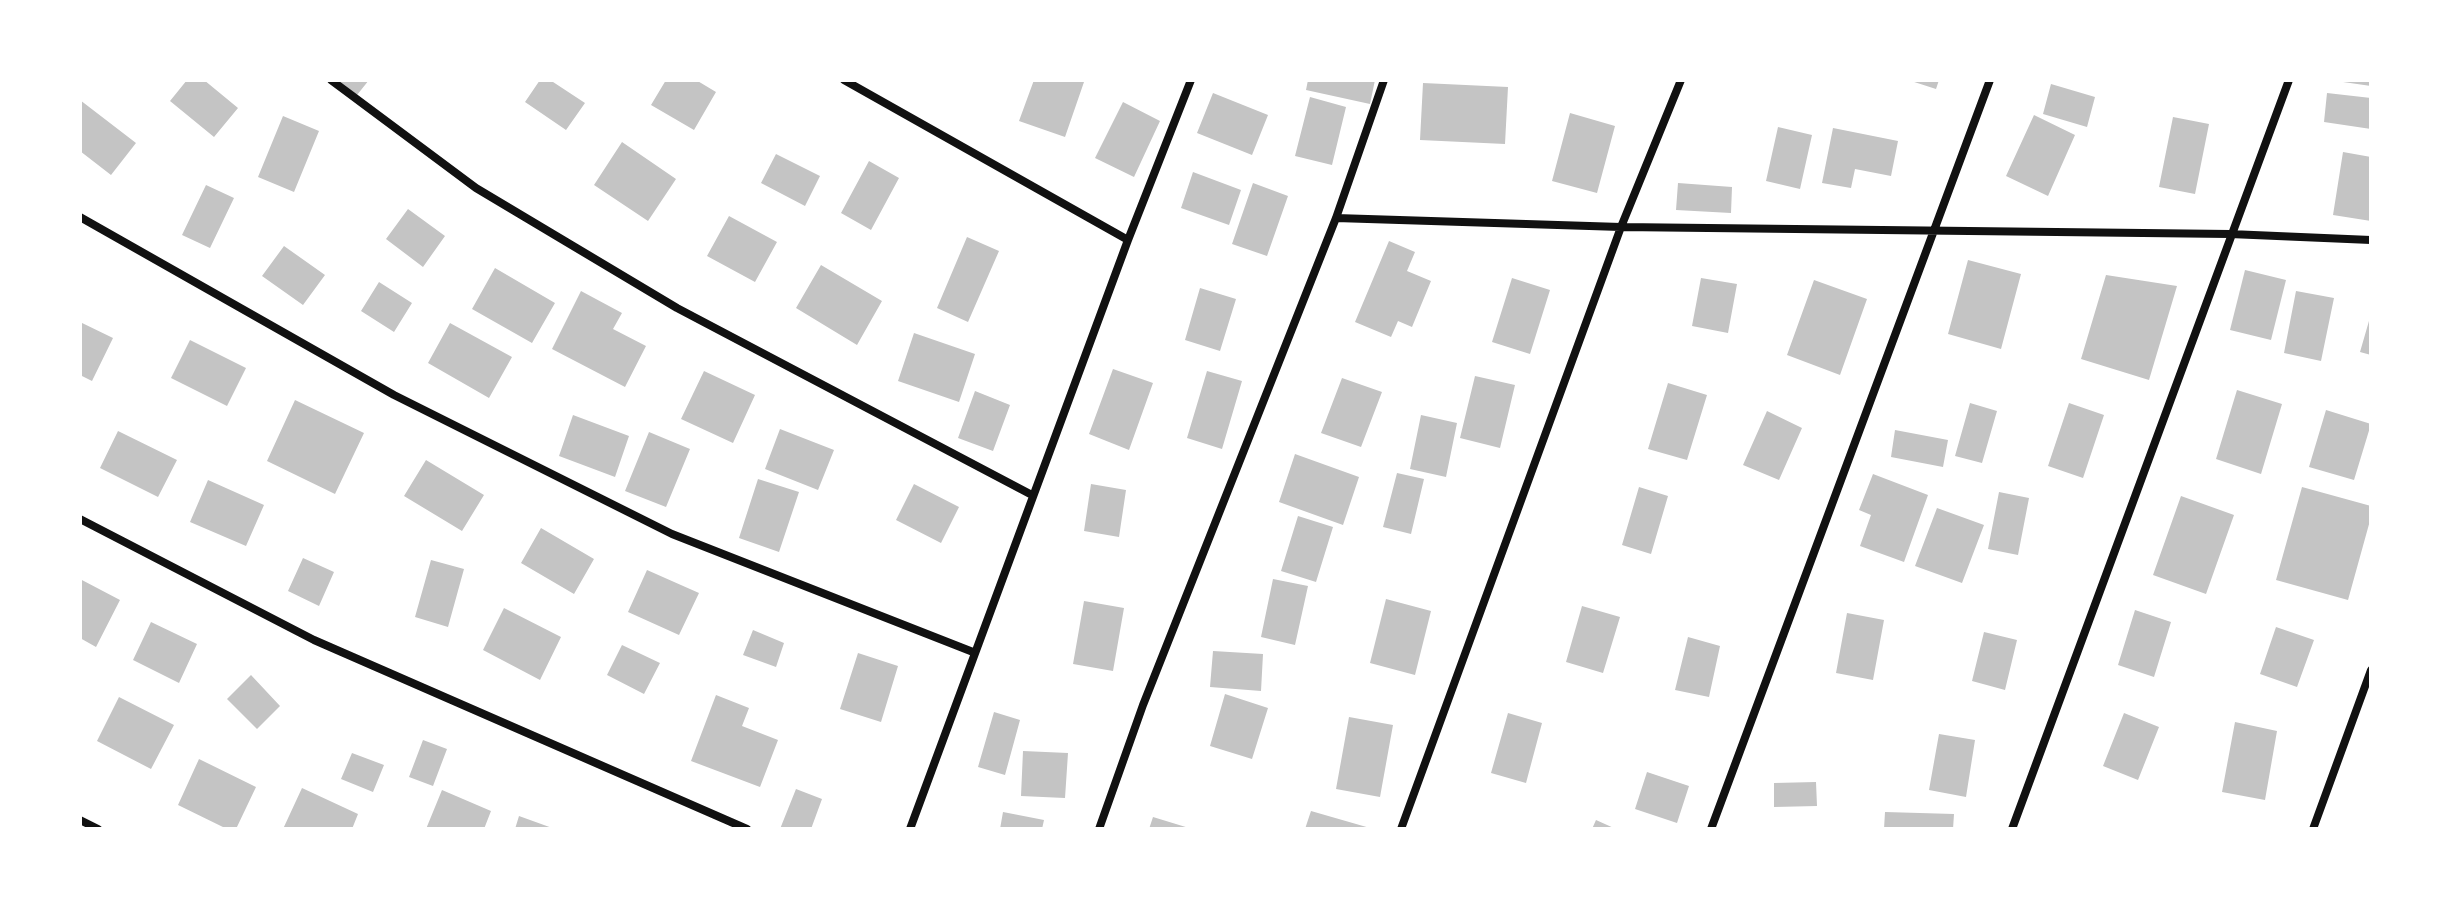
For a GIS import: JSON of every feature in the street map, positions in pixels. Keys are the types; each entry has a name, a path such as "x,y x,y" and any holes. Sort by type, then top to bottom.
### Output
{"street":[{"path":"331,80 476,188 677,308 1032,495"},
{"path":"844,80 1128,240"},
{"path":"910,829 973,652 1191,80"},
{"path":"1099,829 1143,705 1336,218 1384,80"},
{"path":"1401,829 1621,227 1681,80"},
{"path":"1711,829 1990,80"},
{"path":"2012,829 2289,80"},
{"path":"80,217 394,395 658,527 973,652"},
{"path":"1336,218 1621,227 2230,234 2371,240"},
{"path":"80,519 314,640 747,829"},
{"path":"2313,829 2371,670"},
{"path":"80,820 98,829"}],"building":[{"path":"187,80 204,80 238,108 214,137 170,101"},
{"path":"338,80 369,80 357,95"},
{"path":"540,80 550,80 585,103 566,130 525,102"},
{"path":"666,80 696,80 716,92 694,130 651,105"},
{"path":"1034,80 1084,82 1065,137 1019,121"},
{"path":"1308,80 1375,80 1370,104 1306,90"},
{"path":"1908,80 1939,80 1936,89"},
{"path":"2371,80 2371,86 2343,82"},
{"path":"1423,83 1508,87 1505,144 1420,140"},
{"path":"2051,84 2095,97 2087,127 2043,114"},
{"path":"1213,93 1268,115 1252,155 1197,133"},
{"path":"2327,93 2371,98 2371,129 2324,122"},
{"path":"1310,97 1346,107 1332,165 1295,156"},
{"path":"80,100 136,143 111,175 80,151"},
{"path":"1123,102 1160,121 1134,177 1095,158"},
{"path":"1570,113 1615,126 1597,193 1552,181"},
{"path":"2034,115 2075,135 2048,196 2006,176"},
{"path":"283,116 319,131 294,192 258,177"},
{"path":"2173,117 2209,124 2195,194 2159,187"},
{"path":"1778,127 1812,135 1800,189 1766,181"},
{"path":"1833,128 1898,141 1891,176 1855,169 1851,188 1822,183"},
{"path":"622,142 676,179 648,221 594,185"},
{"path":"2343,152 2371,157 2371,221 2333,215"},
{"path":"776,154 820,176 805,206 761,183"},
{"path":"869,161 899,178 871,230 841,213"},
{"path":"1193,172 1241,190 1229,225 1181,208"},
{"path":"1253,183 1288,196 1267,256 1232,244"},
{"path":"1678,183 1732,187 1731,213 1676,210"},
{"path":"206,185 234,198 210,248 182,235"},
{"path":"408,209 445,236 423,267 386,239"},
{"path":"729,216 777,242 755,282 707,256"},
{"path":"967,237 999,251 968,322 937,308"},
{"path":"1389,241 1415,252 1407,271 1431,281 1412,327 1398,321 1391,337 1355,322"},
{"path":"284,246 325,275 303,305 262,276"},
{"path":"1968,260 2021,274 2001,349 1948,334"},
{"path":"821,265 882,301 857,345 796,308"},
{"path":"495,268 555,303 532,343 472,309"},
{"path":"2245,270 2286,280 2271,340 2230,330"},
{"path":"2106,275 2177,286 2149,380 2081,359"},
{"path":"1512,278 1550,290 1530,354 1492,342"},
{"path":"1701,278 1737,284 1728,333 1692,326"},
{"path":"1814,280 1867,299 1840,375 1787,355"},
{"path":"379,282 412,303 394,332 361,311"},
{"path":"1200,288 1236,299 1220,351 1185,340"},
{"path":"581,291 622,313 613,329 646,346 625,387 552,349"},
{"path":"2296,291 2334,298 2321,361 2284,353"},
{"path":"2371,314 2371,355 2360,352"},
{"path":"80,322 113,338 92,381 80,375"},
{"path":"450,323 512,357 489,398 428,363"},
{"path":"914,333 975,354 959,402 898,381"},
{"path":"190,340 246,368 227,406 171,378"},
{"path":"1113,369 1153,383 1129,450 1089,434"},
{"path":"704,371 755,395 733,443 681,419"},
{"path":"1207,371 1242,381 1222,449 1187,438"},
{"path":"1475,376 1515,385 1500,448 1460,438"},
{"path":"1342,378 1382,392 1361,447 1321,433"},
{"path":"1668,383 1707,395 1687,460 1648,449"},
{"path":"2237,390 2282,404 2261,474 2216,459"},
{"path":"975,391 1010,405 993,451 958,438"},
{"path":"295,400 364,433 335,494 267,461"},
{"path":"1970,403 1997,411 1982,463 1955,456"},
{"path":"2069,403 2104,415 2083,478 2048,466"},
{"path":"2326,410 2371,424 2354,480 2309,467"},
{"path":"1767,411 1802,428 1779,480 1743,465"},
{"path":"573,415 629,436 615,477 559,456"},
{"path":"1421,415 1457,423 1446,477 1410,469"},
{"path":"780,429 834,450 818,490 765,469"},
{"path":"1895,430 1948,440 1943,467 1891,457"},
{"path":"118,431 177,460 158,497 100,468"},
{"path":"649,432 690,449 666,507 625,491"},
{"path":"1295,454 1359,477 1343,525 1279,502"},
{"path":"426,460 484,495 462,531 404,496"},
{"path":"1397,473 1424,479 1411,534 1383,527"},
{"path":"1873,474 1928,495 1904,562 1860,546 1871,515 1859,510"},
{"path":"758,479 799,492 779,552 739,538"},
{"path":"208,480 264,505 246,546 190,522"},
{"path":"914,484 959,507 941,543 896,520"},
{"path":"1091,484 1126,490 1119,537 1084,531"},
{"path":"1639,487 1668,496 1651,554 1622,545"},
{"path":"2302,487 2371,506 2371,517 2348,600 2276,580"},
{"path":"1999,492 2029,498 2018,555 1988,549"},
{"path":"2181,496 2234,515 2206,594 2153,575"},
{"path":"1937,508 1984,525 1962,583 1915,566"},
{"path":"1298,516 1333,527 1316,582 1281,571"},
{"path":"541,528 594,559 574,594 521,563"},
{"path":"303,558 334,572 319,606 288,591"},
{"path":"431,560 464,569 448,627 415,617"},
{"path":"647,570 699,593 679,635 628,612"},
{"path":"80,579 120,600 96,647 80,638"},
{"path":"1273,579 1308,586 1295,645 1261,637"},
{"path":"1386,599 1431,611 1415,675 1370,663"},
{"path":"1084,601 1124,608 1113,671 1073,664"},
{"path":"1582,606 1620,617 1603,673 1566,662"},
{"path":"504,608 561,637 540,680 483,650"},
{"path":"2135,610 2171,622 2154,677 2118,665"},
{"path":"1847,613 1884,620 1873,680 1836,673"},
{"path":"151,622 197,644 179,683 133,660"},
{"path":"2276,627 2314,640 2297,687 2260,674"},
{"path":"753,630 784,643 776,667 743,655"},
{"path":"1984,632 2017,640 2005,690 1972,681"},
{"path":"1688,637 1720,646 1709,697 1675,690"},
{"path":"622,645 660,663 644,694 607,675"},
{"path":"1213,651 1263,654 1261,691 1210,687"},
{"path":"858,653 898,666 881,722 840,709"},
{"path":"251,675 280,706 257,729 227,699"},
{"path":"1225,694 1268,708 1252,759 1210,746"},
{"path":"716,695 749,708 742,726 778,740 760,787 691,761"},
{"path":"119,697 174,725 151,769 97,741"},
{"path":"994,712 1020,720 1005,775 978,767"},
{"path":"1508,713 1542,723 1526,783 1491,773"},
{"path":"2124,713 2159,727 2138,780 2103,766"},
{"path":"1349,717 1393,725 1380,797 1336,789"},
{"path":"2235,722 2277,731 2265,800 2222,792"},
{"path":"1939,734 1975,740 1966,797 1929,790"},
{"path":"423,740 447,749 433,786 409,777"},
{"path":"1023,751 1068,753 1065,798 1021,796"},
{"path":"352,753 384,765 373,792 341,779"},
{"path":"199,759 256,787 236,829 227,829 178,805"},
{"path":"1647,772 1689,786 1677,823 1635,809"},
{"path":"1816,782 1817,806 1774,807 1774,783"},
{"path":"302,788 358,814 352,829 283,829"},
{"path":"796,789 822,799 811,829 780,829"},
{"path":"442,790 491,811 484,829 426,829"},
{"path":"1311,811 1370,828 1370,829 1305,829"},
{"path":"1003,812 1044,820 1042,829 1000,829"},
{"path":"1885,812 1954,814 1953,829 1884,829"},
{"path":"519,816 555,829 515,829"},
{"path":"1153,817 1189,828 1189,829 1149,829"},
{"path":"1596,820 1616,829 1592,829"}]}
